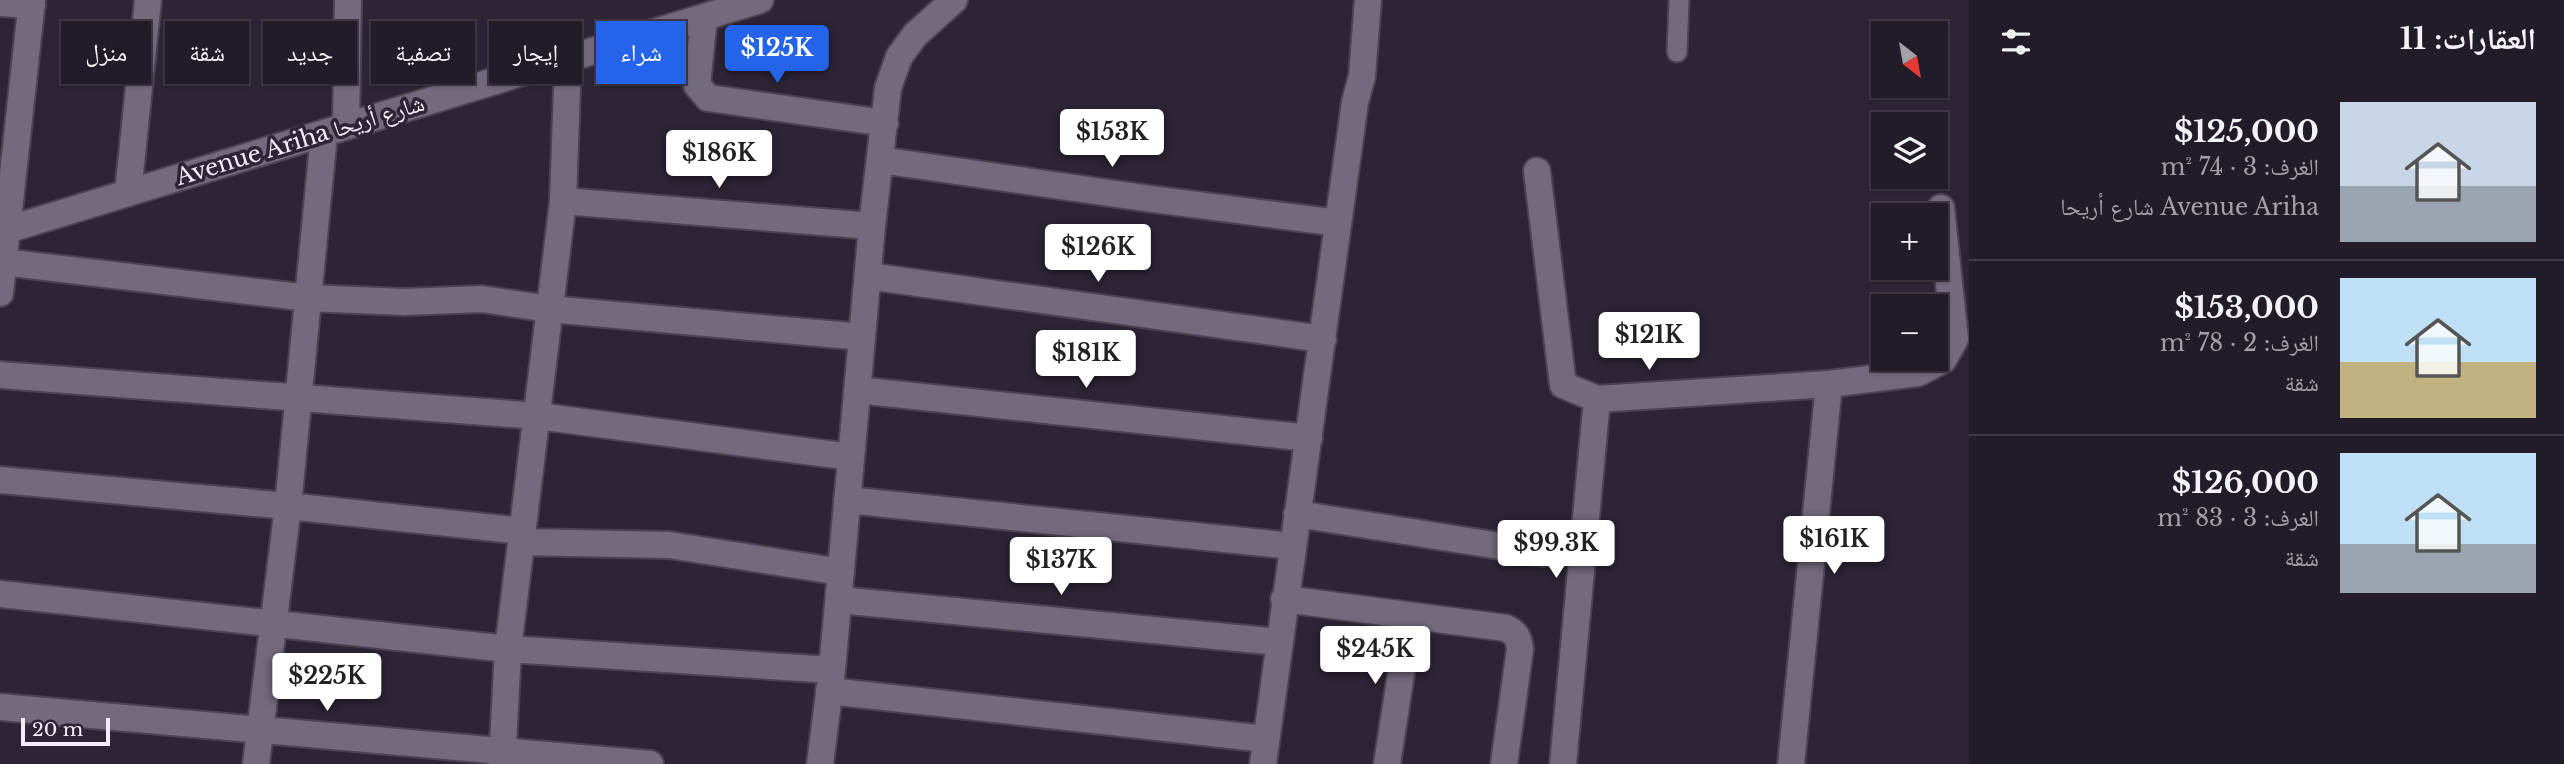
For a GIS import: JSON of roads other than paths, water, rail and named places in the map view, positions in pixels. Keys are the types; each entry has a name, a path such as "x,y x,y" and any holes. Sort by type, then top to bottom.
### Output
{"street":[{"path":"128,193 148,0"},
{"path":"257,764 288,506 308,298 335,129 348,0"},
{"name":"Avenue Ariha شارع أريحا","path":"582,56 760,0"},
{"path":"820,764 831,680 872,226 888,88 899,57 915,35 954,0"},
{"path":"0,594 508,649 831,680 1265,751 1355,102 1362,76 1368,0"},
{"path":"1677,52 1678,0"},
{"path":"0,3 32,3 10,108 0,293"},
{"path":"704,18 697,85 708,98 885,123"},
{"name":"Avenue Ariha شارع أريحا","path":"3,231 489,83"},
{"path":"502,757 508,649 563,201 567,84"},
{"path":"880,160 1338,223"},
{"path":"1537,171 1563,385 1597,400 1829,384 1918,373 1943,360 1955,339 1948,274"},
{"path":"563,201 872,226"},
{"path":"3,262 308,298 404,302 482,299 550,309 862,337"},
{"path":"868,276 1323,339"},
{"path":"0,375 538,416 851,457"},
{"path":"1791,764 1829,384"},
{"path":"857,390 1309,438"},
{"path":"1563,764 1597,400"},
{"path":"0,481 288,506 523,537 669,545 841,572"},
{"path":"847,500 1292,546"},
{"path":"1297,514 1544,553"},
{"path":"1284,599 1506,628 1514,632 1520,641 1520,649 1504,764"},
{"path":"839,600 1279,642"},
{"path":"1387,764 1410,616"},
{"path":"0,708 502,757 650,764"}]}
